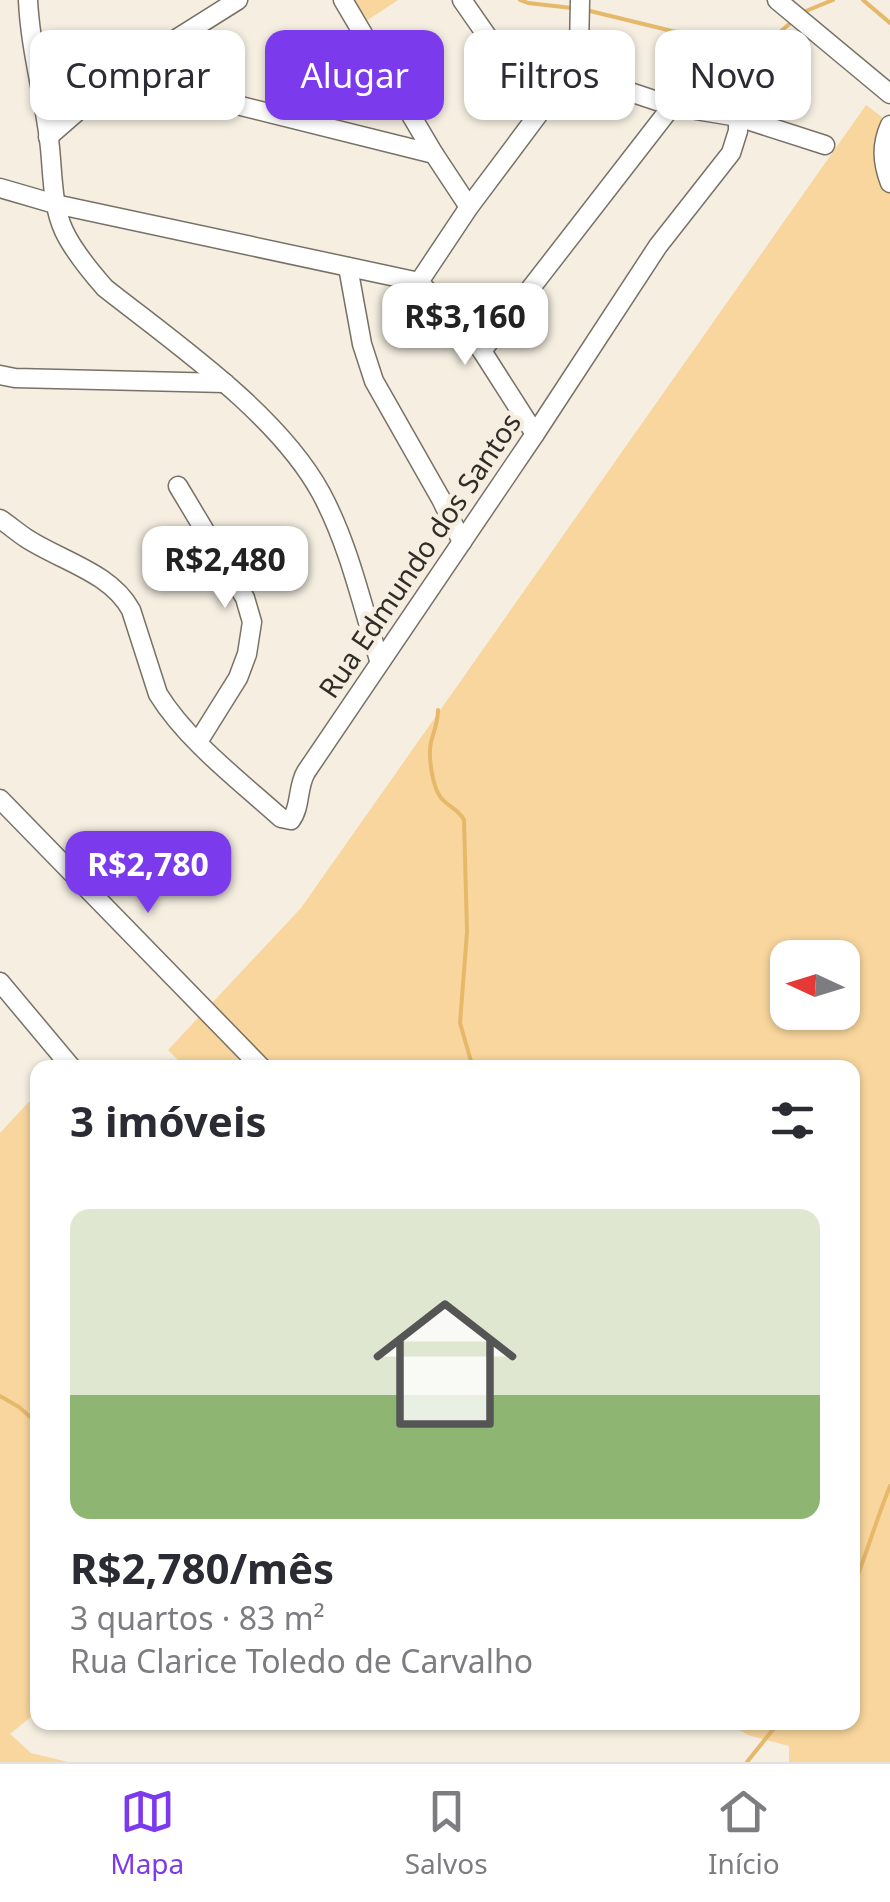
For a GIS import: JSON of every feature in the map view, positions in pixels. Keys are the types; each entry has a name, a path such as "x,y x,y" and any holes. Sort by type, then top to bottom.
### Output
{"street":[{"path":"28,0 31,44 63,229 89,270 106,288 225,384 292,450 321,494 340,537 379,660"},
{"path":"191,30 238,0"},
{"path":"343,0 469,207"},
{"path":"462,0 483,30"},
{"path":"777,0 890,94"},
{"path":"245,107 434,154"},
{"path":"48,137 68,120"},
{"path":"419,282 534,120"},
{"path":"482,351 661,120"},
{"name":"Rua Edmundo dos Santos","path":"198,742 280,818 294,817 306,772 658,246 731,153 738,120"},
{"path":"747,120 825,145"},
{"path":"890,125 882,157 890,183"},
{"path":"0,188 56,204 419,282 468,332 535,434"},
{"path":"348,267 362,344 374,381 462,542"},
{"path":"0,375 225,384"},
{"path":"0,519 112,585 124,598 158,694 198,742 238,678 252,622 245,598 178,486"},
{"path":"0,799 254,1060"},
{"path":"0,982 65,1060"}],"shaded area":[{"path":"351,0 398,0 363,23"},
{"path":"866,105 890,123 890,1762 789,1762 789,1746 740,1730 860,1730 860,1060 178,1060 168,1050 301,908"},
{"path":"30,1101 30,1718 10,1734 31,1753 68,1762 0,1762 0,1133"}],"waterway":[{"path":"520,0 572,8"},
{"path":"801,13 833,0"},
{"path":"863,0 890,23"},
{"path":"586,10 755,46 767,43 794,20"},
{"path":"438,710 430,748 433,779 441,798 464,820 467,932 460,1023 471,1060"},
{"path":"0,1396 30,1417"},
{"path":"860,1568 890,1486"},
{"path":"747,1762 773,1730"}]}
